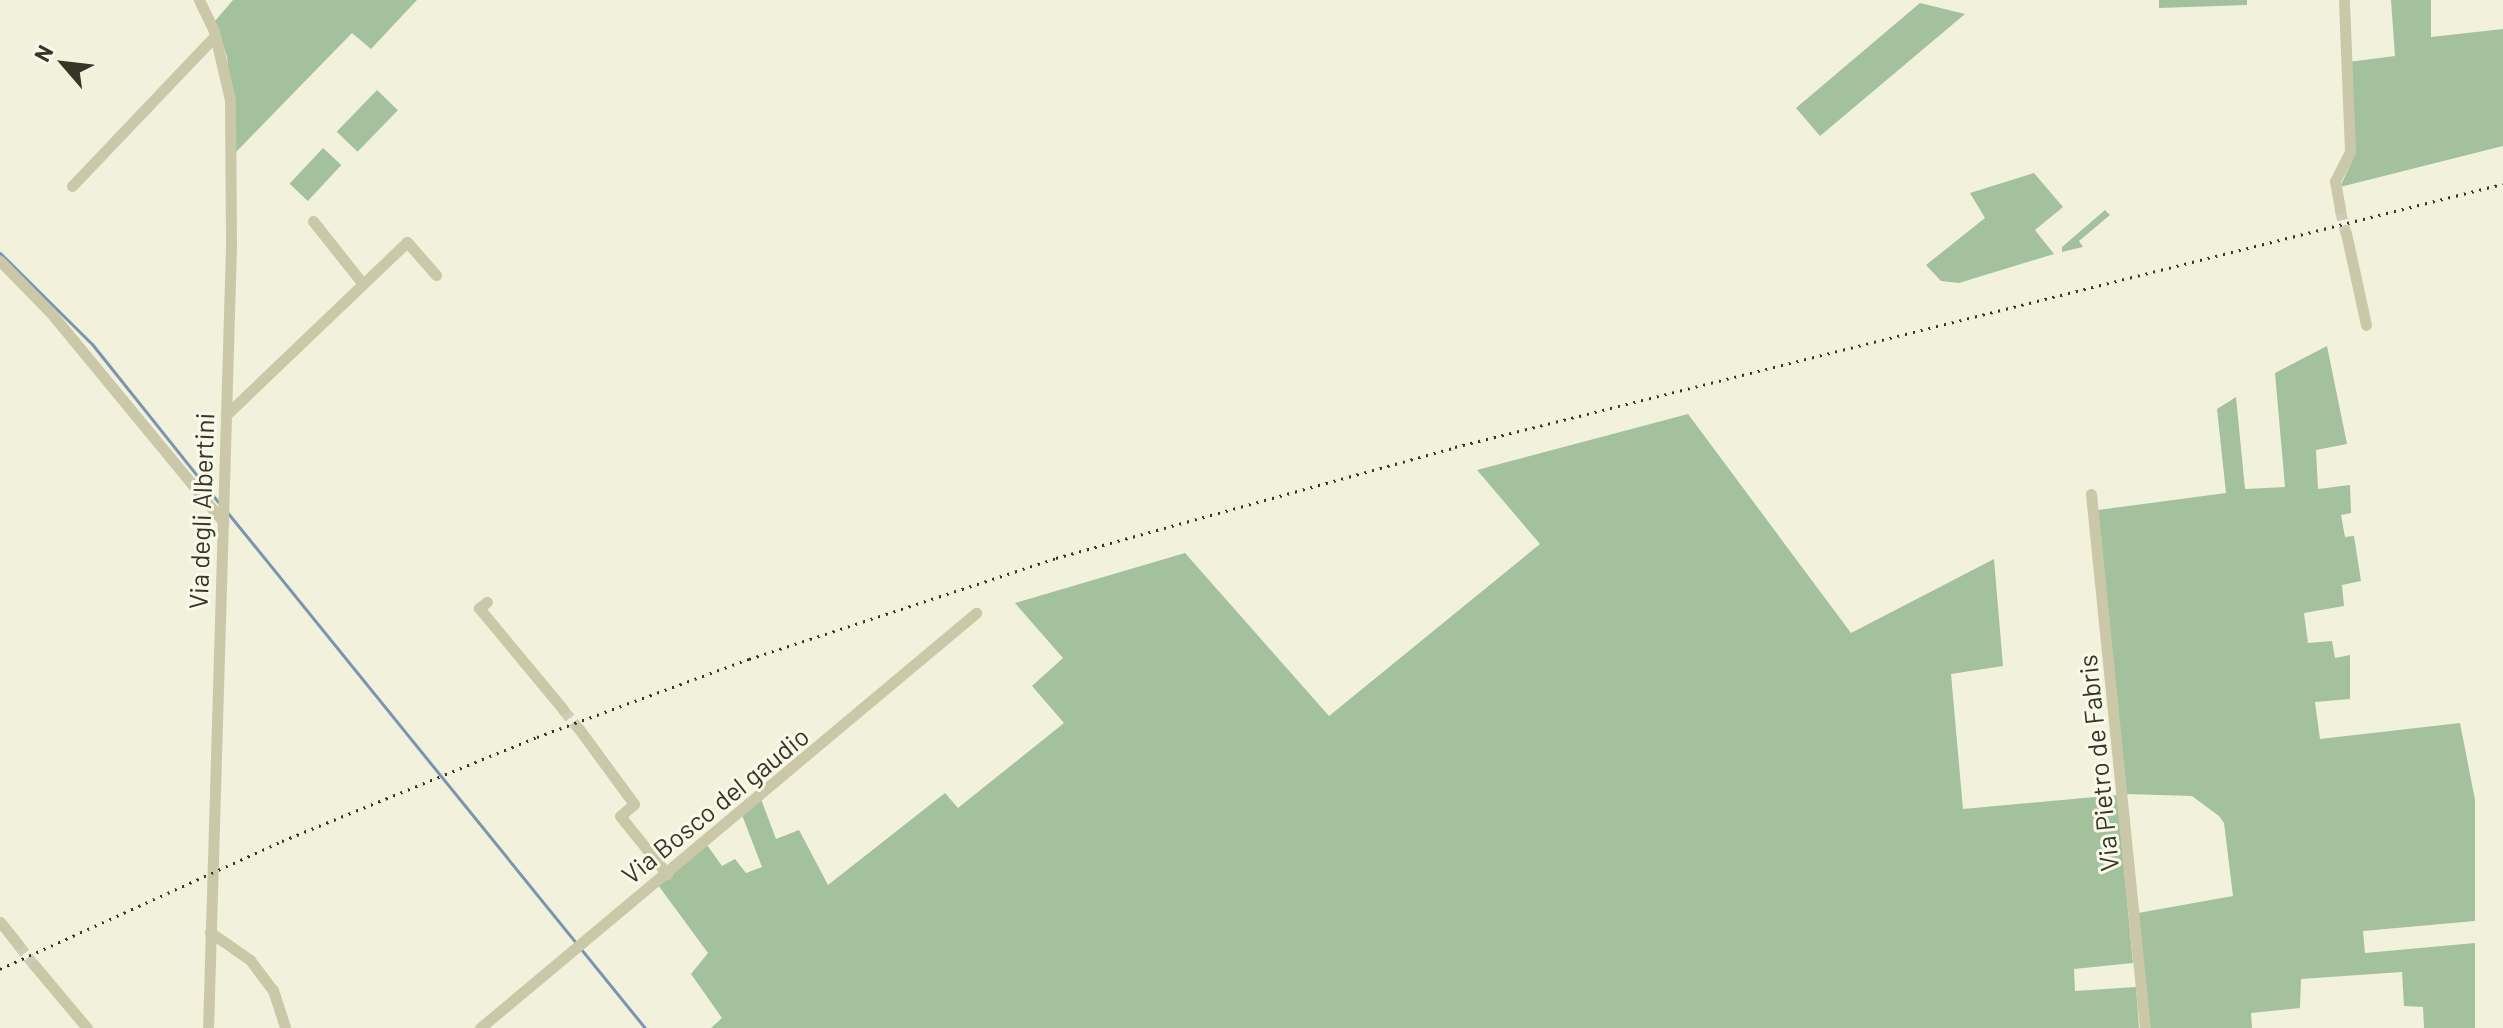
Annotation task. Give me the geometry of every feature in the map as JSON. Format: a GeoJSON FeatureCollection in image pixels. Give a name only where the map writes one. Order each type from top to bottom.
{"type":"FeatureCollection","features":[{"type":"Feature","properties":{"kind":"street","name":"Via degli Albertini"},"geometry":{"type":"LineString","coordinates":[[199,0],[215,36],[230,100],[226,415],[208,1028]]}},
{"type":"Feature","properties":{"kind":"street"},"geometry":{"type":"LineString","coordinates":[[2340,209],[2335,181],[2350,151],[2344,0]]}},
{"type":"Feature","properties":{"kind":"street"},"geometry":{"type":"LineString","coordinates":[[72,186],[215,36]]}},
{"type":"Feature","properties":{"kind":"street"},"geometry":{"type":"LineString","coordinates":[[313,221],[363,284]]}},
{"type":"Feature","properties":{"kind":"street"},"geometry":{"type":"LineString","coordinates":[[2346,233],[2366,325]]}},
{"type":"Feature","properties":{"kind":"street"},"geometry":{"type":"LineString","coordinates":[[226,415],[407,242],[436,275]]}},
{"type":"Feature","properties":{"kind":"street"},"geometry":{"type":"LineString","coordinates":[[0,261],[80,347],[223,513]]}},
{"type":"Feature","properties":{"kind":"street","name":"Via Pietro de Fabris"},"geometry":{"type":"LineString","coordinates":[[2091,494],[2145,1028]]}},
{"type":"Feature","properties":{"kind":"street"},"geometry":{"type":"LineString","coordinates":[[487,602],[479,608],[563,709]]}},
{"type":"Feature","properties":{"kind":"street","name":"Via Bosco del gaudio"},"geometry":{"type":"LineString","coordinates":[[480,1028],[976,613]]}},
{"type":"Feature","properties":{"kind":"street"},"geometry":{"type":"LineString","coordinates":[[579,729],[634,804],[620,816],[667,874]]}},
{"type":"Feature","properties":{"kind":"street"},"geometry":{"type":"LineString","coordinates":[[0,922],[18,944]]}},
{"type":"Feature","properties":{"kind":"street"},"geometry":{"type":"LineString","coordinates":[[210,932],[250,960],[273,990],[285,1028]]}},
{"type":"Feature","properties":{"kind":"street"},"geometry":{"type":"LineString","coordinates":[[35,966],[87,1028]]}},
{"type":"Feature","properties":{"kind":"green space"},"geometry":{"type":"Polygon","coordinates":[[[233,0],[417,0],[371,49],[352,33],[236,152],[227,57],[215,21],[233,0]]]}},
{"type":"Feature","properties":{"kind":"green space"},"geometry":{"type":"Polygon","coordinates":[[[2159,0],[2247,0],[2247,5],[2159,8],[2159,0]]]}},
{"type":"Feature","properties":{"kind":"green space"},"geometry":{"type":"Polygon","coordinates":[[[2391,0],[2431,0],[2431,37],[2503,29],[2503,146],[2340,187],[2353,159],[2348,62],[2395,56],[2391,0]]]}},
{"type":"Feature","properties":{"kind":"green space"},"geometry":{"type":"Polygon","coordinates":[[[1920,3],[1965,14],[1820,136],[1796,108],[1920,3]]]}},
{"type":"Feature","properties":{"kind":"green space"},"geometry":{"type":"Polygon","coordinates":[[[377,90],[398,110],[358,152],[337,132],[377,90]]]}},
{"type":"Feature","properties":{"kind":"green space"},"geometry":{"type":"Polygon","coordinates":[[[323,148],[341,165],[308,201],[290,184],[323,148]]]}},
{"type":"Feature","properties":{"kind":"green space"},"geometry":{"type":"Polygon","coordinates":[[[2034,173],[2063,207],[2035,230],[2054,254],[1959,283],[1941,281],[1926,265],[1985,218],[1970,193],[2034,173]]]}},
{"type":"Feature","properties":{"kind":"green space"},"geometry":{"type":"Polygon","coordinates":[[[2105,210],[2110,215],[2079,241],[2083,247],[2062,252],[2062,247],[2105,210]]]}},
{"type":"Feature","properties":{"kind":"green space"},"geometry":{"type":"Polygon","coordinates":[[[2327,346],[2347,444],[2316,450],[2318,489],[2350,485],[2351,513],[2341,515],[2345,537],[2354,536],[2361,581],[2342,585],[2344,606],[2304,613],[2308,643],[2332,641],[2335,658],[2350,655],[2350,699],[2315,702],[2320,739],[2460,723],[2475,800],[2475,921],[2363,931],[2365,953],[2475,943],[2475,1028],[2424,1028],[2423,1007],[2404,1006],[2402,972],[2301,979],[2300,1008],[2251,1013],[2252,1028],[2149,1028],[2138,913],[2233,896],[2224,823],[2219,816],[2192,796],[2126,794],[2098,510],[2226,493],[2217,409],[2236,397],[2245,489],[2285,487],[2275,373],[2327,346]]]}},
{"type":"Feature","properties":{"kind":"green space"},"geometry":{"type":"Polygon","coordinates":[[[1688,414],[1851,633],[1994,559],[2003,666],[1951,674],[1963,809],[2117,795],[2133,963],[2074,969],[2075,991],[2136,987],[2139,1028],[711,1028],[722,1018],[691,974],[708,953],[658,885],[707,845],[722,866],[735,859],[746,873],[762,867],[742,815],[761,799],[776,839],[799,830],[828,885],[945,793],[958,808],[1064,723],[1032,686],[1063,658],[1015,603],[1185,553],[1329,716],[1540,544],[1477,470],[1688,414]]]}},
{"type":"Feature","properties":{"kind":"waterway"},"geometry":{"type":"LineString","coordinates":[[0,253],[92,344],[219,503]]}},
{"type":"Feature","properties":{"kind":"waterway"},"geometry":{"type":"LineString","coordinates":[[227,512],[645,1028]]}},
{"type":"Feature","properties":{"kind":"tunnel"},"geometry":{"type":"LineString","coordinates":[[2340,209],[2346,233]]}},
{"type":"Feature","properties":{"kind":"tunnel"},"geometry":{"type":"LineString","coordinates":[[563,709],[579,729]]}},
{"type":"Feature","properties":{"kind":"tunnel"},"geometry":{"type":"LineString","coordinates":[[18,944],[35,966]]}},
{"type":"Feature","properties":{"kind":"railway"},"geometry":{"type":"LineString","coordinates":[[0,969],[282,841],[537,737],[749,659],[1056,558],[1455,447],[2503,184]]}}]}
